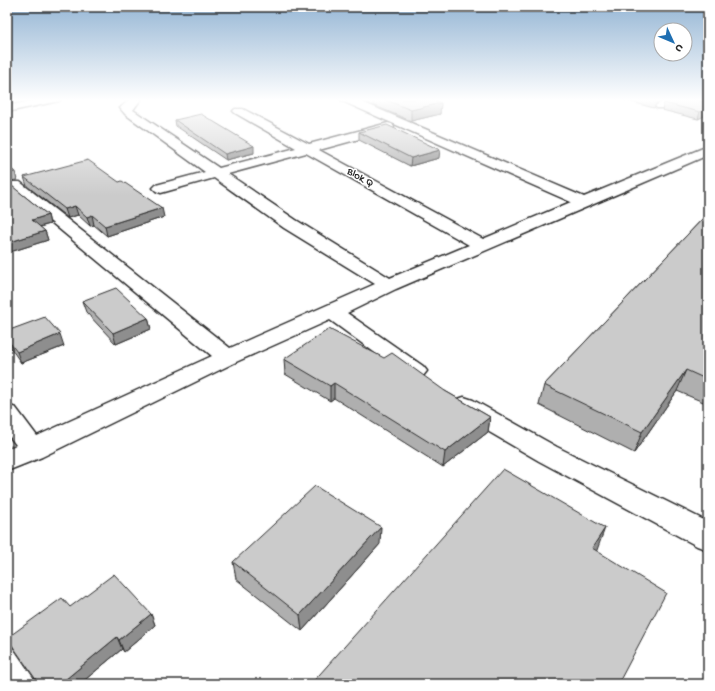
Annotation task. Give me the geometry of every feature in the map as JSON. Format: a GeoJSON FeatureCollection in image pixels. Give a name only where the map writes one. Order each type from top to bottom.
{"type":"FeatureCollection","features":[{"type":"Feature","properties":{"kind":"street"},"geometry":{"type":"LineString","coordinates":[[156,131],[290,224],[389,285]]}},
{"type":"Feature","properties":{"kind":"street","name":"Blok Q"},"geometry":{"type":"LineString","coordinates":[[275,131],[482,245]]}},
{"type":"Feature","properties":{"kind":"street"},"geometry":{"type":"LineString","coordinates":[[161,188],[372,131]]}},
{"type":"Feature","properties":{"kind":"street"},"geometry":{"type":"LineString","coordinates":[[421,131],[583,202]]}},
{"type":"Feature","properties":{"kind":"street"},"geometry":{"type":"LineString","coordinates":[[7,461],[228,357],[332,312],[389,285],[708,150]]}},
{"type":"Feature","properties":{"kind":"street"},"geometry":{"type":"LineString","coordinates":[[15,185],[228,357]]}},
{"type":"Feature","properties":{"kind":"street"},"geometry":{"type":"LineString","coordinates":[[332,312],[440,390],[548,454],[708,537]]}},
{"type":"Feature","properties":{"kind":"street"},"geometry":{"type":"LineString","coordinates":[[7,414],[33,450]]}},
{"type":"Feature","properties":{"kind":"building"},"geometry":{"type":"Polygon","coordinates":[[[192,131],[230,131],[254,146],[225,154],[192,131]]]}},
{"type":"Feature","properties":{"kind":"building"},"geometry":{"type":"Polygon","coordinates":[[[400,131],[440,150],[411,158],[359,132],[400,131]]]}},
{"type":"Feature","properties":{"kind":"building"},"geometry":{"type":"Polygon","coordinates":[[[88,160],[119,182],[122,181],[162,208],[105,226],[92,215],[87,217],[75,206],[65,209],[24,177],[88,160]]]}},
{"type":"Feature","properties":{"kind":"building"},"geometry":{"type":"Polygon","coordinates":[[[7,166],[15,172],[7,173],[7,166]]]}},
{"type":"Feature","properties":{"kind":"building"},"geometry":{"type":"Polygon","coordinates":[[[7,182],[48,215],[32,220],[45,231],[7,243],[7,182]]]}},
{"type":"Feature","properties":{"kind":"building"},"geometry":{"type":"Polygon","coordinates":[[[708,213],[708,380],[686,370],[642,432],[544,385],[708,213]]]}},
{"type":"Feature","properties":{"kind":"building"},"geometry":{"type":"Polygon","coordinates":[[[116,288],[148,318],[113,333],[82,301],[116,288]]]}},
{"type":"Feature","properties":{"kind":"building"},"geometry":{"type":"Polygon","coordinates":[[[45,317],[60,334],[17,352],[7,339],[7,331],[45,317]]]}},
{"type":"Feature","properties":{"kind":"building"},"geometry":{"type":"Polygon","coordinates":[[[329,329],[384,358],[392,353],[445,391],[490,417],[445,452],[334,383],[330,386],[284,359],[329,329]]]}},
{"type":"Feature","properties":{"kind":"building"},"geometry":{"type":"Polygon","coordinates":[[[503,469],[605,528],[592,548],[666,593],[618,684],[311,684],[503,469]]]}},
{"type":"Feature","properties":{"kind":"building"},"geometry":{"type":"Polygon","coordinates":[[[315,486],[381,527],[300,615],[233,562],[315,486]]]}},
{"type":"Feature","properties":{"kind":"building"},"geometry":{"type":"Polygon","coordinates":[[[114,574],[151,614],[119,640],[117,637],[60,684],[39,684],[7,638],[62,598],[70,607],[114,574]]]}}]}
